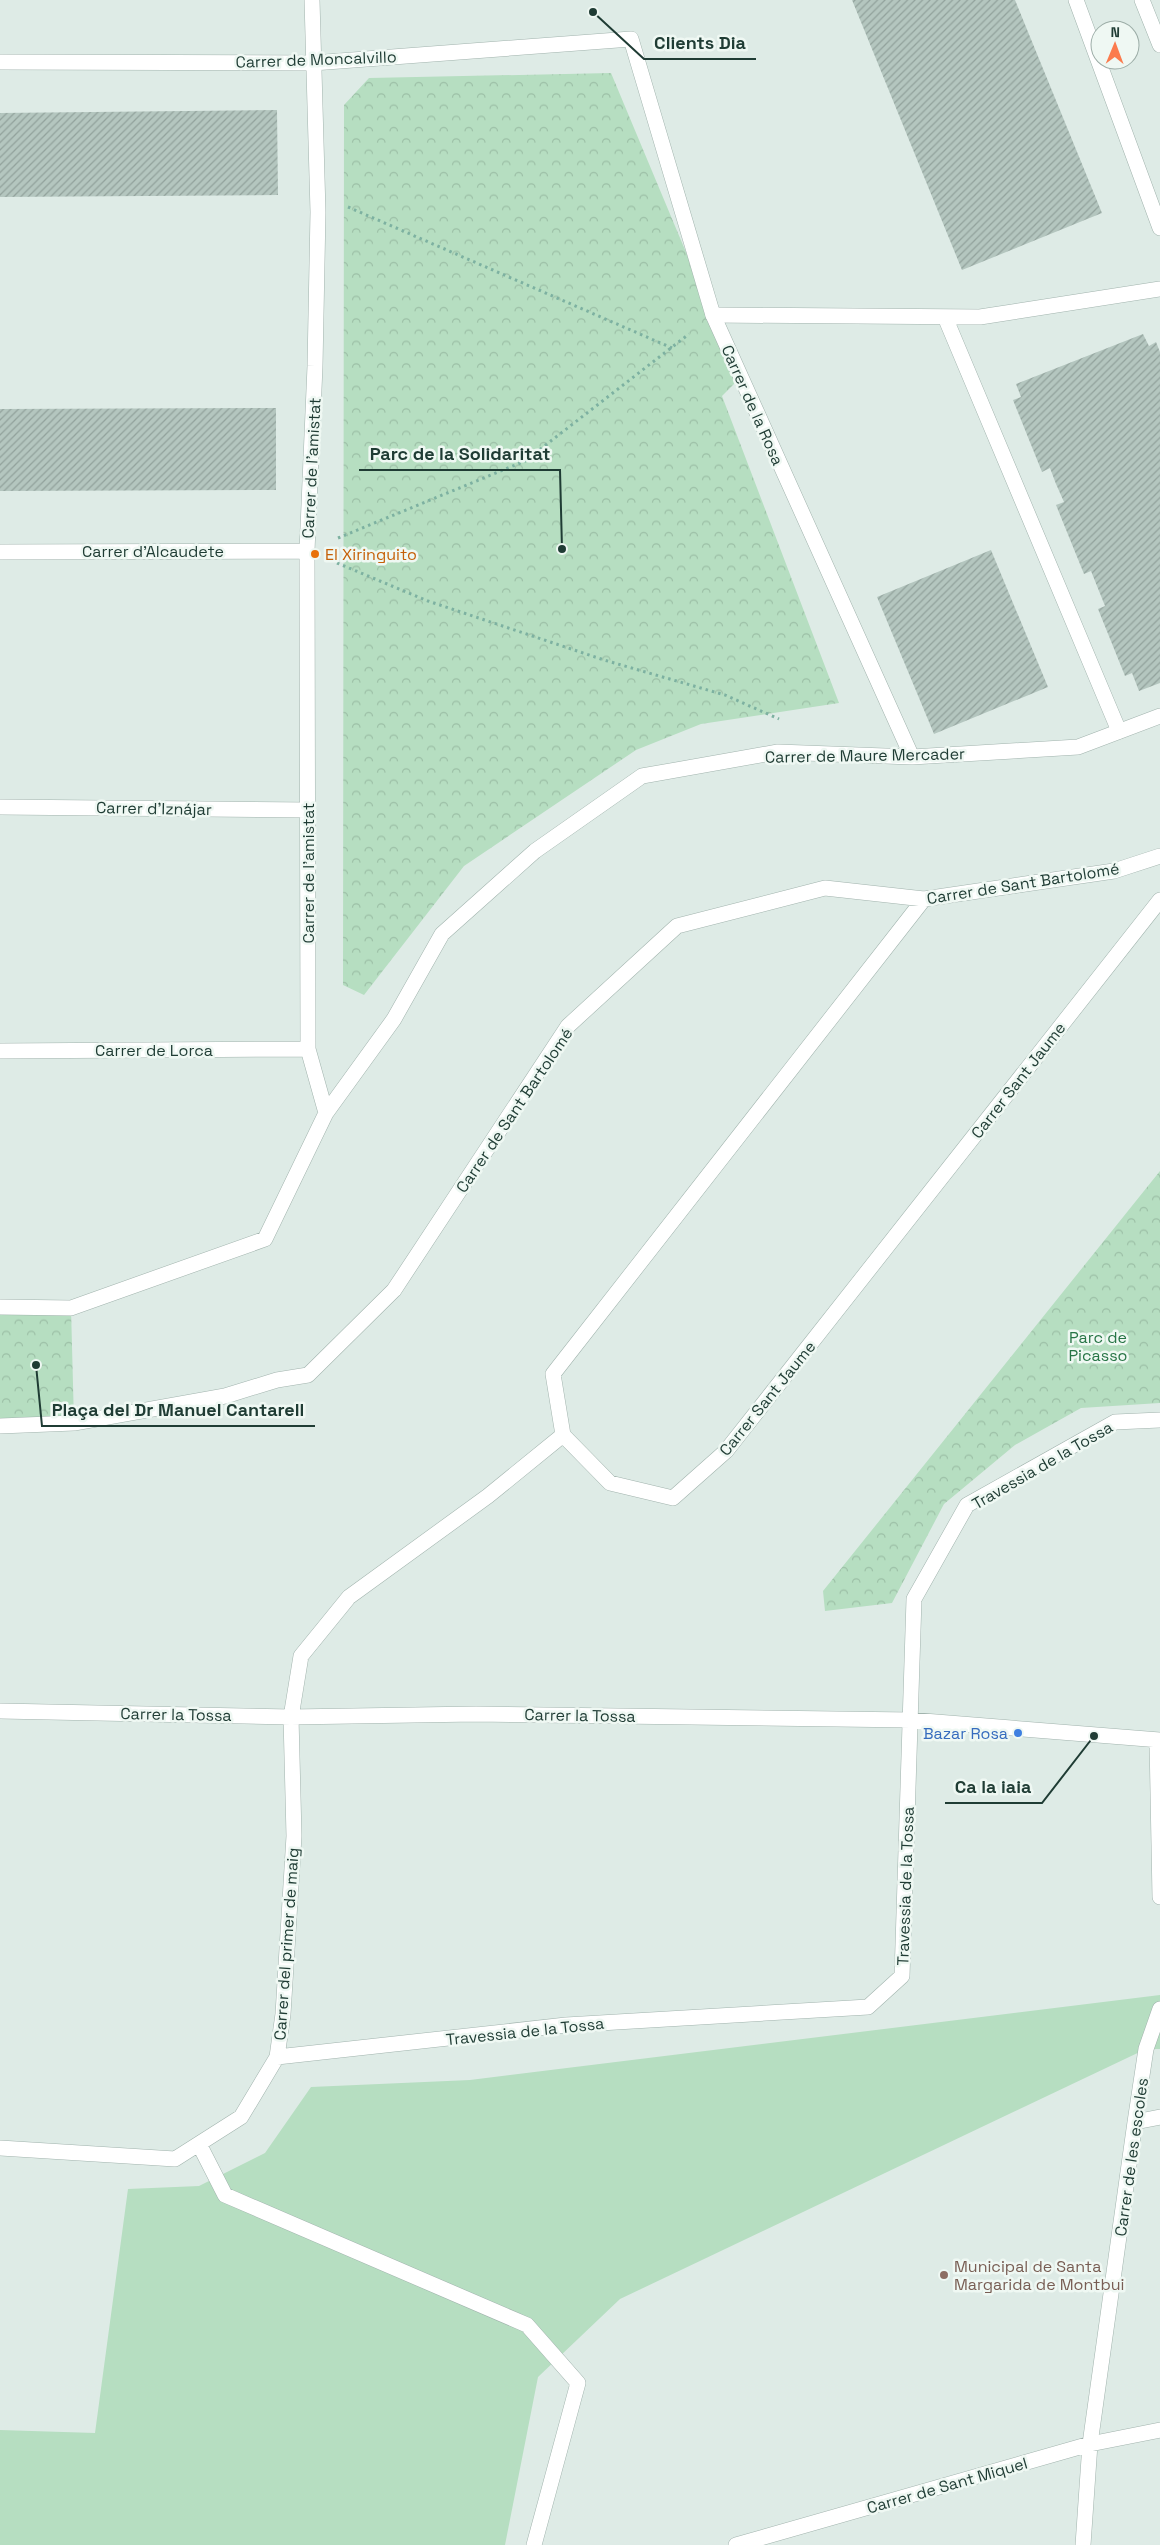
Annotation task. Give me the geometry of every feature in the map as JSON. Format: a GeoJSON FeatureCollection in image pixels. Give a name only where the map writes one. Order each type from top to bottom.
{"type":"FeatureCollection","features":[{"type":"Feature","properties":{"kind":"street","name":"Carrer de l'amistat"},"geometry":{"type":"LineString","coordinates":[[312,0],[317,194],[315,366],[307,551],[308,1049],[326,1114]]}},
{"type":"Feature","properties":{"kind":"street"},"geometry":{"type":"LineString","coordinates":[[1076,0],[1160,228]]}},
{"type":"Feature","properties":{"kind":"street"},"geometry":{"type":"LineString","coordinates":[[1142,0],[1160,45]]}},
{"type":"Feature","properties":{"kind":"street","name":"Carrer de Moncalvillo"},"geometry":{"type":"LineString","coordinates":[[0,62],[313,63],[631,39]]}},
{"type":"Feature","properties":{"kind":"street","name":"Carrer de la Rosa"},"geometry":{"type":"LineString","coordinates":[[631,39],[713,315],[912,757]]}},
{"type":"Feature","properties":{"kind":"street"},"geometry":{"type":"LineString","coordinates":[[713,315],[980,317],[1160,289]]}},
{"type":"Feature","properties":{"kind":"street"},"geometry":{"type":"LineString","coordinates":[[945,317],[1119,731]]}},
{"type":"Feature","properties":{"kind":"street","name":"Carrer d'Alcaudete"},"geometry":{"type":"LineString","coordinates":[[0,552],[307,551]]}},
{"type":"Feature","properties":{"kind":"street","name":"Carrer de Maure Mercader"},"geometry":{"type":"LineString","coordinates":[[0,1307],[71,1308],[265,1239],[326,1114],[394,1019],[442,934],[535,851],[642,776],[778,752],[912,757],[1078,746],[1160,716]]}},
{"type":"Feature","properties":{"kind":"street","name":"Carrer d'Iznájar"},"geometry":{"type":"LineString","coordinates":[[0,807],[308,810]]}},
{"type":"Feature","properties":{"kind":"street","name":"Carrer de Sant Bartolomé"},"geometry":{"type":"LineString","coordinates":[[0,1426],[74,1422],[225,1396],[276,1380],[308,1375],[394,1290],[568,1026],[678,926],[825,888],[924,900],[1114,871],[1160,856]]}},
{"type":"Feature","properties":{"kind":"street"},"geometry":{"type":"LineString","coordinates":[[563,1435],[553,1374],[924,900]]}},
{"type":"Feature","properties":{"kind":"street","name":"Carrer Sant Jaume"},"geometry":{"type":"LineString","coordinates":[[563,1435],[610,1483],[673,1498],[726,1451],[1160,900]]}},
{"type":"Feature","properties":{"kind":"street","name":"Carrer de Lorca"},"geometry":{"type":"LineString","coordinates":[[0,1051],[308,1049]]}},
{"type":"Feature","properties":{"kind":"street","name":"Travessia de la Tossa"},"geometry":{"type":"LineString","coordinates":[[277,2057],[566,2025],[868,2007],[902,1976],[912,1720],[914,1599],[967,1505],[1115,1422],[1160,1420]]}},
{"type":"Feature","properties":{"kind":"street","name":"Carrer del primer de maig"},"geometry":{"type":"LineString","coordinates":[[0,2148],[175,2159],[241,2118],[277,2057],[283,2014],[294,1836],[291,1717],[300,1656],[349,1597],[488,1496],[563,1435]]}},
{"type":"Feature","properties":{"kind":"street","name":"Carrer la Tossa"},"geometry":{"type":"LineString","coordinates":[[0,1711],[291,1717],[476,1714],[912,1720],[1158,1740]]}},
{"type":"Feature","properties":{"kind":"street"},"geometry":{"type":"LineString","coordinates":[[1158,1740],[1160,1897]]}},
{"type":"Feature","properties":{"kind":"street","name":"Carrer de les escoles"},"geometry":{"type":"LineString","coordinates":[[1083,2545],[1090,2444],[1146,2049],[1160,2009]]}},
{"type":"Feature","properties":{"kind":"street"},"geometry":{"type":"LineString","coordinates":[[1136,2122],[1160,2117]]}},
{"type":"Feature","properties":{"kind":"street"},"geometry":{"type":"LineString","coordinates":[[199,2144],[225,2195],[527,2325],[578,2382],[534,2545]]}},
{"type":"Feature","properties":{"kind":"street","name":"Carrer de Sant Miquel"},"geometry":{"type":"LineString","coordinates":[[736,2545],[1090,2444],[1160,2430]]}},
{"type":"Feature","properties":{"kind":"path"},"geometry":{"type":"LineString","coordinates":[[317,194],[672,348]]}},
{"type":"Feature","properties":{"kind":"path"},"geometry":{"type":"LineString","coordinates":[[307,551],[525,461],[713,315]]}},
{"type":"Feature","properties":{"kind":"path"},"geometry":{"type":"LineString","coordinates":[[307,551],[428,600],[604,660],[725,696],[787,723]]}},
{"type":"Feature","properties":{"kind":"green space"},"geometry":{"type":"Polygon","coordinates":[[[611,73],[739,379],[722,396],[839,703],[701,724],[636,750],[464,866],[364,995],[343,985],[344,105],[369,78],[611,73]]]}},
{"type":"Feature","properties":{"kind":"green space","name":"Parc de Picasso"},"geometry":{"type":"Polygon","coordinates":[[[1160,1171],[1160,1403],[1081,1408],[1015,1445],[944,1504],[892,1603],[825,1611],[823,1591],[1160,1171]]]}},
{"type":"Feature","properties":{"kind":"green space"},"geometry":{"type":"Polygon","coordinates":[[[0,1307],[71,1308],[74,1422],[0,1423],[0,1307]]]}},
{"type":"Feature","properties":{"kind":"green space"},"geometry":{"type":"Polygon","coordinates":[[[1160,1995],[1160,2049],[1146,2049],[620,2299],[538,2377],[505,2545],[0,2545],[0,2430],[95,2433],[128,2189],[199,2186],[265,2153],[311,2087],[470,2080],[1160,1995]]]}},
{"type":"Feature","properties":{"kind":"building"},"geometry":{"type":"Polygon","coordinates":[[[852,0],[1015,0],[1102,213],[962,270],[852,0]]]}},
{"type":"Feature","properties":{"kind":"building"},"geometry":{"type":"Polygon","coordinates":[[[277,110],[278,195],[0,197],[0,113],[277,110]]]}},
{"type":"Feature","properties":{"kind":"building"},"geometry":{"type":"Polygon","coordinates":[[[1143,334],[1149,346],[1156,342],[1160,352],[1160,683],[1139,691],[1132,673],[1125,676],[1098,609],[1105,606],[1091,571],[1084,574],[1056,505],[1064,502],[1050,468],[1042,472],[1013,400],[1021,397],[1016,384],[1143,334]]]}},
{"type":"Feature","properties":{"kind":"building"},"geometry":{"type":"Polygon","coordinates":[[[276,408],[276,490],[0,491],[0,409],[276,408]]]}},
{"type":"Feature","properties":{"kind":"building"},"geometry":{"type":"Polygon","coordinates":[[[991,550],[1048,687],[934,734],[877,597],[991,550]]]}},
{"type":"Feature","properties":{"kind":"place","name":"Clients Dia"},"geometry":{"type":"Point","coordinates":[593,12]}},
{"type":"Feature","properties":{"kind":"place","name":"Parc de la Solidaritat"},"geometry":{"type":"Point","coordinates":[562,549]}},
{"type":"Feature","properties":{"kind":"place","name":"El Xiringuito"},"geometry":{"type":"Point","coordinates":[315,554]}},
{"type":"Feature","properties":{"kind":"place","name":"Plaça del Dr Manuel Cantarell"},"geometry":{"type":"Point","coordinates":[36,1365]}},
{"type":"Feature","properties":{"kind":"place","name":"Bazar Rosa"},"geometry":{"type":"Point","coordinates":[1018,1733]}},
{"type":"Feature","properties":{"kind":"place","name":"Ca la iaia"},"geometry":{"type":"Point","coordinates":[1094,1736]}},
{"type":"Feature","properties":{"kind":"place","name":"Municipal de Santa Margarida de Montbui"},"geometry":{"type":"Point","coordinates":[944,2275]}}]}
